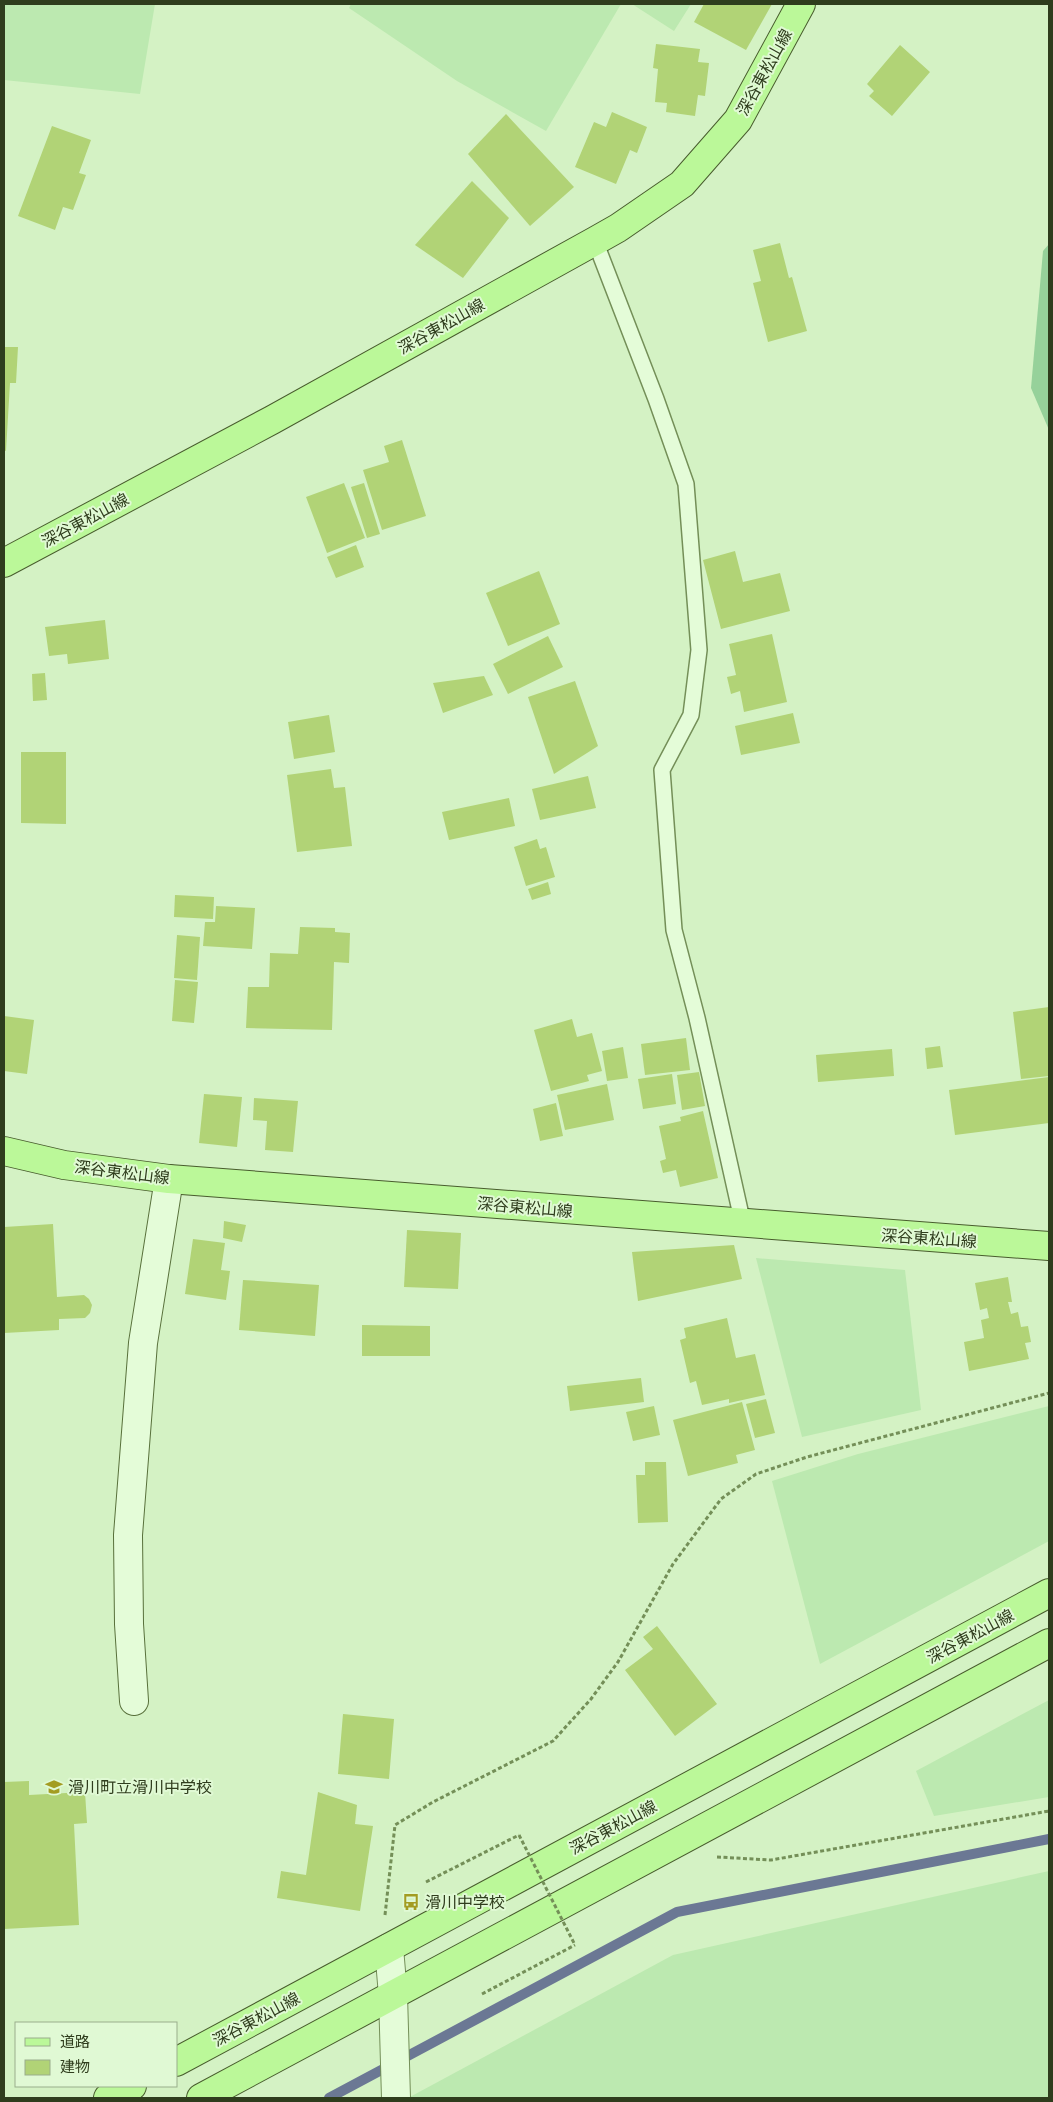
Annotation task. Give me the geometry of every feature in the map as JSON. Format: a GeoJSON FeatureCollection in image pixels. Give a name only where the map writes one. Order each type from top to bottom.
{"type":"FeatureCollection","features":[{"type":"Feature","properties":{"kind":"main road","name":"深谷東松山線"},"geometry":{"type":"LineString","coordinates":[[4,563],[280,415],[618,228],[682,184],[738,120],[801,4]]}},
{"type":"Feature","properties":{"kind":"main road","name":"深谷東松山線"},"geometry":{"type":"LineString","coordinates":[[4,1151],[64,1165],[169,1178],[743,1224],[1049,1246]]}},
{"type":"Feature","properties":{"kind":"main road","name":"深谷東松山線"},"geometry":{"type":"LineString","coordinates":[[178,2061],[1049,1593]]}},
{"type":"Feature","properties":{"kind":"main road"},"geometry":{"type":"LineString","coordinates":[[201,2098],[1049,1643]]}},
{"type":"Feature","properties":{"kind":"main road"},"geometry":{"type":"LineString","coordinates":[[108,2098],[130,2087]]}},
{"type":"Feature","properties":{"kind":"street"},"geometry":{"type":"LineString","coordinates":[[134,1701],[129,1624],[128,1535],[143,1343],[169,1178]]}},
{"type":"Feature","properties":{"kind":"street"},"geometry":{"type":"LineString","coordinates":[[389,1948],[393,1995],[396,2092]]}},
{"type":"Feature","properties":{"kind":"lane"},"geometry":{"type":"LineString","coordinates":[[594,241],[656,399],[686,484],[699,650],[691,715],[662,770],[674,930],[743,1224]]}},
{"type":"Feature","properties":{"kind":"path"},"geometry":{"type":"LineString","coordinates":[[389,1948],[385,1915],[395,1825],[433,1802],[553,1741],[591,1698],[618,1662],[673,1564],[721,1499],[756,1474],[807,1457],[1049,1392]]}},
{"type":"Feature","properties":{"kind":"path"},"geometry":{"type":"LineString","coordinates":[[711,1857],[771,1860],[1049,1811]]}},
{"type":"Feature","properties":{"kind":"path"},"geometry":{"type":"LineString","coordinates":[[426,1882],[518,1835],[575,1945],[482,1994]]}},
{"type":"Feature","properties":{"kind":"green space"},"geometry":{"type":"Polygon","coordinates":[[[4,4],[155,4],[140,94],[4,80],[4,4]]]}},
{"type":"Feature","properties":{"kind":"green space"},"geometry":{"type":"Polygon","coordinates":[[[351,4],[621,4],[546,131],[457,81],[349,8],[351,4]]]}},
{"type":"Feature","properties":{"kind":"green space"},"geometry":{"type":"Polygon","coordinates":[[[632,4],[691,4],[674,31],[632,4]]]}},
{"type":"Feature","properties":{"kind":"green space"},"geometry":{"type":"Polygon","coordinates":[[[1049,244],[1049,430],[1031,388],[1043,251],[1049,244]]]}},
{"type":"Feature","properties":{"kind":"green space"},"geometry":{"type":"Polygon","coordinates":[[[756,1258],[905,1270],[921,1410],[802,1437],[756,1258]]]}},
{"type":"Feature","properties":{"kind":"green space"},"geometry":{"type":"Polygon","coordinates":[[[1049,1406],[1049,1541],[820,1664],[772,1481],[858,1454],[1049,1406]]]}},
{"type":"Feature","properties":{"kind":"green space"},"geometry":{"type":"Polygon","coordinates":[[[1049,1700],[1049,1797],[934,1816],[916,1771],[1049,1700]]]}},
{"type":"Feature","properties":{"kind":"green space"},"geometry":{"type":"Polygon","coordinates":[[[1049,1871],[1049,2098],[408,2098],[673,1955],[1049,1871]]]}},
{"type":"Feature","properties":{"kind":"building"},"geometry":{"type":"Polygon","coordinates":[[[704,4],[772,4],[746,50],[694,22],[704,4]]]}},
{"type":"Feature","properties":{"kind":"building"},"geometry":{"type":"Polygon","coordinates":[[[656,44],[700,49],[698,62],[709,63],[705,96],[698,95],[695,116],[666,112],[667,103],[655,102],[658,69],[653,68],[656,44]]]}},
{"type":"Feature","properties":{"kind":"building"},"geometry":{"type":"Polygon","coordinates":[[[900,45],[930,72],[892,116],[869,96],[874,91],[867,84],[900,45]]]}},
{"type":"Feature","properties":{"kind":"building"},"geometry":{"type":"Polygon","coordinates":[[[612,112],[647,127],[637,153],[630,150],[616,184],[575,167],[594,122],[606,127],[612,112]]]}},
{"type":"Feature","properties":{"kind":"building"},"geometry":{"type":"Polygon","coordinates":[[[506,114],[574,187],[530,226],[468,154],[506,114]]]}},
{"type":"Feature","properties":{"kind":"building"},"geometry":{"type":"Polygon","coordinates":[[[52,126],[91,140],[79,173],[86,175],[73,210],[63,207],[55,230],[18,216],[52,126]]]}},
{"type":"Feature","properties":{"kind":"building"},"geometry":{"type":"Polygon","coordinates":[[[472,181],[509,218],[463,278],[415,245],[472,181]]]}},
{"type":"Feature","properties":{"kind":"building"},"geometry":{"type":"Polygon","coordinates":[[[780,243],[789,278],[792,277],[807,331],[768,342],[753,283],[761,281],[753,250],[780,243]]]}},
{"type":"Feature","properties":{"kind":"building"},"geometry":{"type":"Polygon","coordinates":[[[4,347],[18,347],[16,383],[10,383],[6,451],[4,450],[4,347]]]}},
{"type":"Feature","properties":{"kind":"building"},"geometry":{"type":"Polygon","coordinates":[[[402,440],[426,516],[382,530],[363,470],[389,462],[384,446],[402,440]]]}},
{"type":"Feature","properties":{"kind":"building"},"geometry":{"type":"Polygon","coordinates":[[[344,483],[365,538],[327,553],[306,497],[344,483]]]}},
{"type":"Feature","properties":{"kind":"building"},"geometry":{"type":"Polygon","coordinates":[[[364,483],[380,534],[367,538],[351,487],[364,483]]]}},
{"type":"Feature","properties":{"kind":"building"},"geometry":{"type":"Polygon","coordinates":[[[356,545],[364,567],[336,578],[327,557],[356,545]]]}},
{"type":"Feature","properties":{"kind":"building"},"geometry":{"type":"Polygon","coordinates":[[[735,551],[743,582],[780,573],[790,611],[721,629],[703,560],[735,551]]]}},
{"type":"Feature","properties":{"kind":"building"},"geometry":{"type":"Polygon","coordinates":[[[539,571],[560,624],[508,646],[486,593],[539,571]]]}},
{"type":"Feature","properties":{"kind":"building"},"geometry":{"type":"Polygon","coordinates":[[[105,620],[109,659],[68,664],[67,654],[49,656],[45,627],[105,620]]]}},
{"type":"Feature","properties":{"kind":"building"},"geometry":{"type":"Polygon","coordinates":[[[772,634],[787,702],[744,712],[740,691],[731,694],[727,677],[736,675],[729,644],[772,634]]]}},
{"type":"Feature","properties":{"kind":"building"},"geometry":{"type":"Polygon","coordinates":[[[548,636],[563,667],[508,694],[493,664],[548,636]]]}},
{"type":"Feature","properties":{"kind":"building"},"geometry":{"type":"Polygon","coordinates":[[[45,673],[47,700],[33,701],[32,674],[45,673]]]}},
{"type":"Feature","properties":{"kind":"building"},"geometry":{"type":"Polygon","coordinates":[[[484,676],[493,695],[443,713],[433,683],[484,676]]]}},
{"type":"Feature","properties":{"kind":"building"},"geometry":{"type":"Polygon","coordinates":[[[575,681],[598,746],[554,774],[528,697],[575,681]]]}},
{"type":"Feature","properties":{"kind":"building"},"geometry":{"type":"Polygon","coordinates":[[[793,713],[800,743],[741,755],[735,726],[793,713]]]}},
{"type":"Feature","properties":{"kind":"building"},"geometry":{"type":"Polygon","coordinates":[[[329,715],[335,752],[294,759],[288,722],[329,715]]]}},
{"type":"Feature","properties":{"kind":"building"},"geometry":{"type":"Polygon","coordinates":[[[21,752],[66,752],[66,824],[21,823],[21,752]]]}},
{"type":"Feature","properties":{"kind":"building"},"geometry":{"type":"Polygon","coordinates":[[[331,769],[334,788],[345,787],[352,846],[297,852],[287,775],[331,769]]]}},
{"type":"Feature","properties":{"kind":"building"},"geometry":{"type":"Polygon","coordinates":[[[588,776],[596,808],[540,820],[532,789],[588,776]]]}},
{"type":"Feature","properties":{"kind":"building"},"geometry":{"type":"Polygon","coordinates":[[[509,798],[515,826],[449,840],[442,812],[509,798]]]}},
{"type":"Feature","properties":{"kind":"building"},"geometry":{"type":"Polygon","coordinates":[[[537,839],[540,849],[546,847],[555,877],[526,886],[514,847],[537,839]]]}},
{"type":"Feature","properties":{"kind":"building"},"geometry":{"type":"Polygon","coordinates":[[[548,882],[551,894],[532,900],[528,889],[548,882]]]}},
{"type":"Feature","properties":{"kind":"building"},"geometry":{"type":"Polygon","coordinates":[[[175,895],[214,897],[213,919],[174,917],[175,895]]]}},
{"type":"Feature","properties":{"kind":"building"},"geometry":{"type":"Polygon","coordinates":[[[216,906],[255,908],[252,949],[203,946],[205,922],[215,922],[216,906]]]}},
{"type":"Feature","properties":{"kind":"building"},"geometry":{"type":"Polygon","coordinates":[[[300,927],[335,928],[335,932],[350,933],[349,963],[334,962],[332,1030],[246,1028],[248,987],[269,987],[270,953],[298,954],[300,927]]]}},
{"type":"Feature","properties":{"kind":"building"},"geometry":{"type":"Polygon","coordinates":[[[177,935],[200,937],[197,980],[174,978],[177,935]]]}},
{"type":"Feature","properties":{"kind":"building"},"geometry":{"type":"Polygon","coordinates":[[[175,980],[198,982],[194,1023],[172,1021],[175,980]]]}},
{"type":"Feature","properties":{"kind":"building"},"geometry":{"type":"Polygon","coordinates":[[[1049,1007],[1049,1076],[1021,1079],[1013,1012],[1049,1007]]]}},
{"type":"Feature","properties":{"kind":"building"},"geometry":{"type":"Polygon","coordinates":[[[4,1016],[34,1020],[27,1074],[4,1071],[4,1016]]]}},
{"type":"Feature","properties":{"kind":"building"},"geometry":{"type":"Polygon","coordinates":[[[572,1019],[577,1037],[592,1033],[602,1071],[587,1075],[589,1081],[551,1091],[534,1030],[572,1019]]]}},
{"type":"Feature","properties":{"kind":"building"},"geometry":{"type":"Polygon","coordinates":[[[686,1038],[690,1070],[645,1075],[641,1044],[686,1038]]]}},
{"type":"Feature","properties":{"kind":"building"},"geometry":{"type":"Polygon","coordinates":[[[940,1046],[943,1067],[927,1069],[925,1048],[940,1046]]]}},
{"type":"Feature","properties":{"kind":"building"},"geometry":{"type":"Polygon","coordinates":[[[623,1047],[628,1078],[607,1081],[602,1051],[623,1047]]]}},
{"type":"Feature","properties":{"kind":"building"},"geometry":{"type":"Polygon","coordinates":[[[892,1049],[894,1076],[818,1082],[816,1055],[892,1049]]]}},
{"type":"Feature","properties":{"kind":"building"},"geometry":{"type":"Polygon","coordinates":[[[699,1072],[705,1106],[682,1110],[677,1075],[699,1072]]]}},
{"type":"Feature","properties":{"kind":"building"},"geometry":{"type":"Polygon","coordinates":[[[672,1074],[676,1104],[643,1109],[638,1079],[672,1074]]]}},
{"type":"Feature","properties":{"kind":"building"},"geometry":{"type":"Polygon","coordinates":[[[1049,1077],[1049,1123],[955,1135],[949,1090],[1049,1077]]]}},
{"type":"Feature","properties":{"kind":"building"},"geometry":{"type":"Polygon","coordinates":[[[607,1084],[614,1120],[565,1130],[557,1095],[607,1084]]]}},
{"type":"Feature","properties":{"kind":"building"},"geometry":{"type":"Polygon","coordinates":[[[204,1094],[242,1097],[237,1147],[199,1143],[204,1094]]]}},
{"type":"Feature","properties":{"kind":"building"},"geometry":{"type":"Polygon","coordinates":[[[254,1098],[298,1101],[293,1152],[265,1150],[267,1121],[253,1120],[254,1098]]]}},
{"type":"Feature","properties":{"kind":"building"},"geometry":{"type":"Polygon","coordinates":[[[556,1103],[563,1136],[540,1141],[533,1109],[556,1103]]]}},
{"type":"Feature","properties":{"kind":"building"},"geometry":{"type":"Polygon","coordinates":[[[703,1111],[718,1178],[680,1187],[676,1170],[663,1173],[660,1161],[666,1159],[659,1126],[681,1121],[680,1117],[703,1111]]]}},
{"type":"Feature","properties":{"kind":"building"},"geometry":{"type":"Polygon","coordinates":[[[224,1221],[246,1225],[242,1242],[223,1238],[224,1221]]]}},
{"type":"Feature","properties":{"kind":"building"},"geometry":{"type":"Polygon","coordinates":[[[53,1224],[57,1297],[84,1295],[92,1305],[90,1313],[85,1318],[59,1319],[59,1330],[4,1333],[4,1227],[53,1224]]]}},
{"type":"Feature","properties":{"kind":"building"},"geometry":{"type":"Polygon","coordinates":[[[407,1230],[461,1233],[458,1289],[404,1287],[407,1230]]]}},
{"type":"Feature","properties":{"kind":"building"},"geometry":{"type":"Polygon","coordinates":[[[193,1239],[225,1243],[221,1270],[230,1271],[226,1300],[185,1294],[193,1239]]]}},
{"type":"Feature","properties":{"kind":"building"},"geometry":{"type":"Polygon","coordinates":[[[734,1245],[742,1279],[638,1301],[632,1252],[734,1245]]]}},
{"type":"Feature","properties":{"kind":"building"},"geometry":{"type":"Polygon","coordinates":[[[1008,1277],[1012,1302],[1008,1302],[1011,1314],[1018,1312],[1021,1327],[1028,1326],[1031,1342],[1025,1343],[1029,1359],[969,1371],[964,1342],[984,1338],[981,1320],[989,1318],[987,1308],[980,1310],[975,1283],[1008,1277]]]}},
{"type":"Feature","properties":{"kind":"building"},"geometry":{"type":"Polygon","coordinates":[[[243,1280],[319,1285],[315,1336],[239,1330],[243,1280]]]}},
{"type":"Feature","properties":{"kind":"building"},"geometry":{"type":"Polygon","coordinates":[[[727,1318],[736,1358],[755,1354],[765,1395],[729,1403],[729,1399],[702,1405],[696,1381],[690,1383],[680,1340],[686,1338],[684,1328],[727,1318]]]}},
{"type":"Feature","properties":{"kind":"building"},"geometry":{"type":"Polygon","coordinates":[[[362,1325],[430,1326],[430,1356],[362,1356],[362,1325]]]}},
{"type":"Feature","properties":{"kind":"building"},"geometry":{"type":"Polygon","coordinates":[[[641,1378],[644,1402],[570,1411],[567,1386],[641,1378]]]}},
{"type":"Feature","properties":{"kind":"building"},"geometry":{"type":"Polygon","coordinates":[[[766,1399],[775,1433],[755,1438],[746,1404],[766,1399]]]}},
{"type":"Feature","properties":{"kind":"building"},"geometry":{"type":"Polygon","coordinates":[[[742,1402],[755,1450],[736,1455],[738,1463],[688,1476],[673,1420],[742,1402]]]}},
{"type":"Feature","properties":{"kind":"building"},"geometry":{"type":"Polygon","coordinates":[[[654,1406],[660,1435],[633,1441],[626,1412],[654,1406]]]}},
{"type":"Feature","properties":{"kind":"building"},"geometry":{"type":"Polygon","coordinates":[[[645,1462],[666,1462],[668,1522],[638,1523],[636,1475],[645,1475],[645,1462]]]}},
{"type":"Feature","properties":{"kind":"building"},"geometry":{"type":"Polygon","coordinates":[[[657,1626],[717,1704],[675,1736],[625,1670],[653,1649],[643,1637],[657,1626]]]}},
{"type":"Feature","properties":{"kind":"building"},"geometry":{"type":"Polygon","coordinates":[[[343,1714],[394,1719],[389,1779],[338,1774],[343,1714]]]}},
{"type":"Feature","properties":{"kind":"building"},"geometry":{"type":"Polygon","coordinates":[[[29,1781],[29,1795],[85,1792],[87,1823],[74,1824],[79,1925],[4,1929],[4,1782],[29,1781]]]}},
{"type":"Feature","properties":{"kind":"building"},"geometry":{"type":"Polygon","coordinates":[[[318,1792],[357,1805],[355,1824],[373,1826],[360,1911],[277,1898],[281,1871],[306,1875],[318,1792]]]}},
{"type":"Feature","properties":{"kind":"waterway"},"geometry":{"type":"LineString","coordinates":[[329,2098],[677,1912],[1049,1839]]}},
{"type":"Feature","properties":{"kind":"place","name":"滑川町立滑川中学校"},"geometry":{"type":"Point","coordinates":[54,1787]}},
{"type":"Feature","properties":{"kind":"place","name":"滑川中学校"},"geometry":{"type":"Point","coordinates":[411,1902]}}]}
